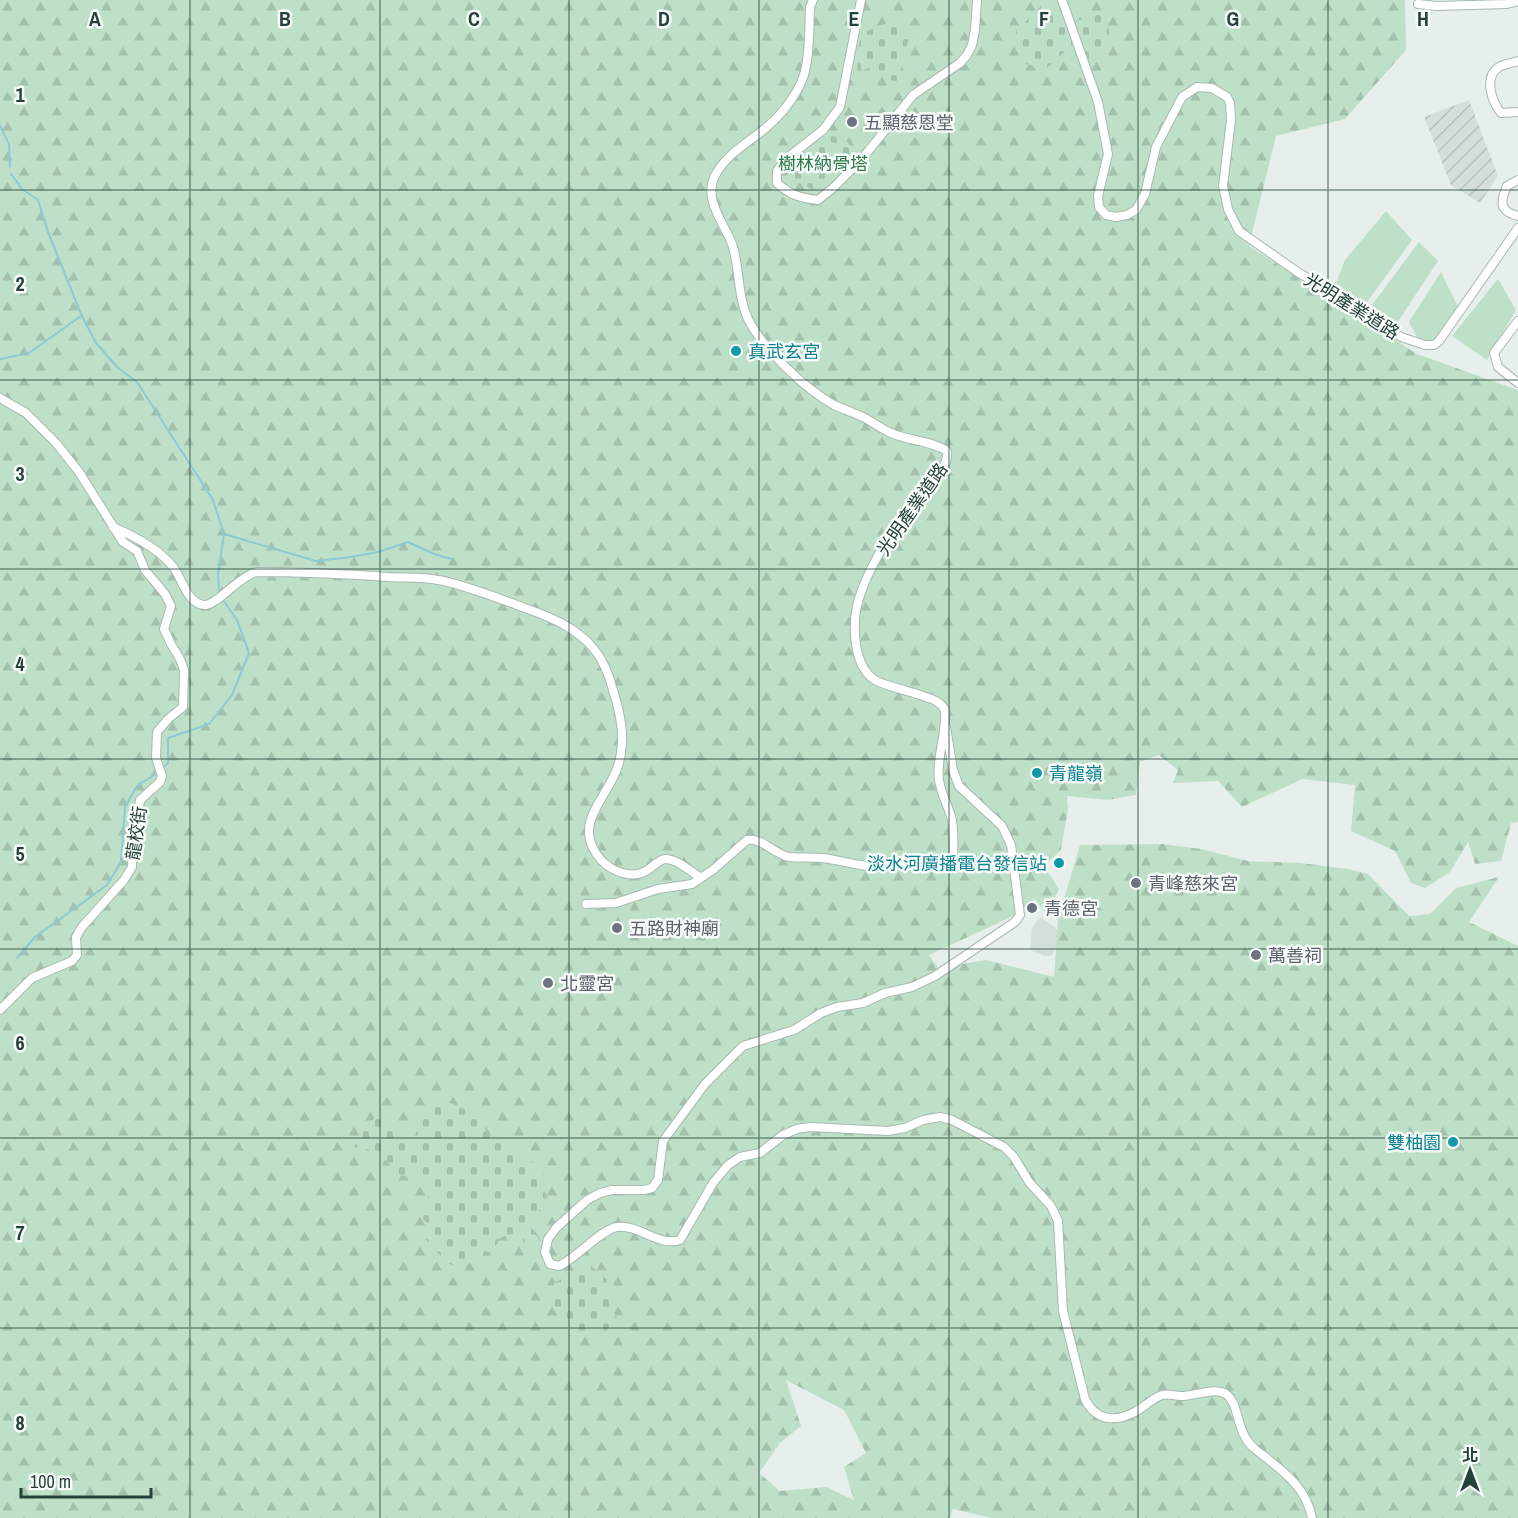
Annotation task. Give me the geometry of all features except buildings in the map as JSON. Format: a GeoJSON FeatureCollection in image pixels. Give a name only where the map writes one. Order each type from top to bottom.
{"type":"FeatureCollection","features":[{"type":"Feature","properties":{"kind":"street","name":"光明產業道路"},"geometry":{"type":"LineString","coordinates":[[813,0],[810,7],[806,68],[800,84],[789,102],[769,126],[742,146],[716,173],[712,187],[712,201],[732,244],[747,316],[768,347],[805,386],[834,404],[891,433],[937,444],[947,451],[946,463],[891,532],[868,574],[855,612],[855,640],[865,669],[875,681],[942,704],[945,710],[946,727]]}},
{"type":"Feature","properties":{"kind":"street"},"geometry":{"type":"LineString","coordinates":[[861,0],[840,107],[826,128],[788,158],[777,171],[777,183],[787,193],[799,198],[818,200],[833,188],[862,159],[913,95],[960,63],[972,45],[977,0]]}},
{"type":"Feature","properties":{"kind":"street","name":"光明產業道路"},"geometry":{"type":"LineString","coordinates":[[1062,0],[1098,102],[1108,154],[1098,196],[1099,207],[1106,215],[1116,217],[1136,210],[1145,194],[1156,147],[1182,97],[1197,87],[1204,87],[1212,88],[1227,97],[1230,103],[1231,120],[1223,186],[1228,209],[1239,231],[1299,273],[1341,297],[1401,337],[1425,345],[1434,345],[1440,341],[1518,228]]}},
{"type":"Feature","properties":{"kind":"street"},"geometry":{"type":"LineString","coordinates":[[1418,4],[1437,6],[1518,1]]}},
{"type":"Feature","properties":{"kind":"street"},"geometry":{"type":"LineString","coordinates":[[1518,61],[1493,72],[1490,85],[1501,113],[1518,112]]}},
{"type":"Feature","properties":{"kind":"street"},"geometry":{"type":"LineString","coordinates":[[1518,180],[1507,186],[1502,201],[1508,214],[1518,216]]}},
{"type":"Feature","properties":{"kind":"street"},"geometry":{"type":"LineString","coordinates":[[1518,321],[1494,353],[1498,367],[1518,383]]}},
{"type":"Feature","properties":{"kind":"street","name":"龍校街"},"geometry":{"type":"LineString","coordinates":[[0,398],[26,413],[56,443],[79,472],[123,542],[136,551],[145,570],[165,594],[171,606],[164,629],[184,670],[183,707],[157,732],[156,758],[162,776],[160,782],[140,800],[133,834],[132,867],[124,880],[82,927],[76,937],[77,955],[72,961],[32,978],[0,1010]]}},
{"type":"Feature","properties":{"kind":"street"},"geometry":{"type":"LineString","coordinates":[[113,527],[139,538],[173,567],[196,603],[206,605],[217,600],[241,579],[256,572],[310,572],[439,580],[554,619],[580,634],[606,666],[621,712],[622,744],[619,763],[606,791],[590,816],[588,830],[592,844],[601,860],[625,875],[645,872],[661,860],[667,859],[675,861],[701,878]]}},
{"type":"Feature","properties":{"kind":"street"},"geometry":{"type":"LineString","coordinates":[[586,904],[616,903],[658,889],[692,884],[747,840],[753,839],[762,842],[775,852],[789,856],[822,858],[876,867],[919,862],[942,868],[949,867],[953,863],[952,817],[943,797],[939,780],[939,763],[946,727]]}},
{"type":"Feature","properties":{"kind":"street"},"geometry":{"type":"LineString","coordinates":[[946,727],[953,770],[959,786],[1002,826],[1011,845],[1020,915],[1015,922],[935,976],[912,987],[885,993],[863,1003],[837,1007],[821,1013],[794,1030],[743,1046],[705,1084],[663,1141],[658,1180],[652,1188],[612,1190],[587,1200],[556,1228],[548,1239],[545,1246],[546,1258],[550,1264],[559,1266],[581,1253],[608,1230],[616,1227],[629,1227],[673,1242],[680,1240],[713,1183],[728,1165],[740,1157],[760,1153],[783,1135],[796,1129],[810,1127],[888,1131],[905,1128],[922,1120],[940,1117],[952,1120],[1004,1147],[1014,1157],[1029,1182],[1051,1206],[1058,1221],[1063,1311],[1085,1398],[1090,1409],[1098,1415],[1122,1417],[1134,1413],[1161,1395],[1179,1396],[1212,1391],[1225,1393],[1233,1401],[1241,1431],[1247,1442],[1295,1483],[1309,1502],[1312,1518]]}},
{"type":"Feature","properties":{"kind":"shaded area"},"geometry":{"type":"Polygon","coordinates":[[[1469,100],[1498,176],[1480,203],[1451,185],[1424,117],[1469,100]]]}},
{"type":"Feature","properties":{"kind":"shaded area"},"geometry":{"type":"Polygon","coordinates":[[[1040,917],[1055,927],[1062,938],[1051,956],[1044,956],[1030,950],[1032,928],[1040,917]]]}},
{"type":"Feature","properties":{"kind":"green space"},"geometry":{"type":"Polygon","coordinates":[[[0,0],[1405,0],[1406,50],[1345,119],[1276,136],[1249,246],[1417,354],[1518,390],[1518,822],[1511,823],[1501,861],[1475,864],[1468,842],[1450,872],[1425,888],[1411,883],[1395,851],[1351,831],[1355,785],[1302,779],[1242,807],[1218,781],[1173,783],[1178,770],[1159,755],[1140,762],[1136,795],[1108,800],[1067,796],[1068,808],[1061,850],[1044,866],[1059,889],[1047,915],[1035,899],[1011,917],[929,955],[938,968],[986,960],[1054,977],[1058,919],[1080,845],[1162,844],[1201,849],[1248,861],[1300,863],[1348,869],[1368,874],[1409,916],[1430,914],[1456,888],[1499,877],[1469,922],[1518,946],[1518,1518],[992,1518],[953,1509],[950,1518],[0,1518],[0,0]],[[786,1380],[801,1426],[780,1443],[759,1473],[780,1491],[826,1487],[854,1500],[844,1467],[866,1453],[844,1410],[786,1380]]]}},
{"type":"Feature","properties":{"kind":"green space"},"geometry":{"type":"Polygon","coordinates":[[[1047,0],[1057,0],[1073,44],[1046,69],[1026,64],[1017,50],[1016,31],[1047,0]]]}},
{"type":"Feature","properties":{"kind":"green space"},"geometry":{"type":"Polygon","coordinates":[[[1100,12],[1108,28],[1108,39],[1102,50],[1089,62],[1075,22],[1100,12]]]}},
{"type":"Feature","properties":{"kind":"green space"},"geometry":{"type":"Polygon","coordinates":[[[890,22],[910,33],[898,81],[887,80],[873,67],[857,72],[860,34],[890,22]]]}},
{"type":"Feature","properties":{"kind":"green space","name":"樹林納骨塔"},"geometry":{"type":"Polygon","coordinates":[[[825,134],[846,140],[857,155],[830,184],[812,189],[795,181],[788,168],[825,134]]]}},
{"type":"Feature","properties":{"kind":"green space"},"geometry":{"type":"Polygon","coordinates":[[[1386,211],[1412,240],[1365,305],[1336,283],[1345,260],[1386,211]]]}},
{"type":"Feature","properties":{"kind":"green space"},"geometry":{"type":"Polygon","coordinates":[[[1419,242],[1438,261],[1395,326],[1372,305],[1419,242]]]}},
{"type":"Feature","properties":{"kind":"green space"},"geometry":{"type":"Polygon","coordinates":[[[1441,272],[1458,307],[1442,336],[1433,343],[1417,337],[1409,322],[1441,272]]]}},
{"type":"Feature","properties":{"kind":"green space"},"geometry":{"type":"Polygon","coordinates":[[[1498,279],[1516,310],[1487,360],[1452,336],[1498,279]]]}},
{"type":"Feature","properties":{"kind":"green space"},"geometry":{"type":"Polygon","coordinates":[[[448,1102],[469,1112],[479,1120],[491,1139],[502,1139],[514,1154],[526,1155],[544,1174],[542,1186],[551,1204],[525,1216],[539,1240],[526,1245],[517,1232],[500,1238],[487,1254],[473,1262],[458,1266],[452,1265],[424,1238],[428,1226],[421,1215],[430,1193],[429,1182],[397,1174],[379,1155],[354,1147],[365,1126],[378,1116],[397,1137],[419,1143],[416,1115],[448,1102]]]}},
{"type":"Feature","properties":{"kind":"green space"},"geometry":{"type":"Polygon","coordinates":[[[586,1261],[607,1280],[609,1303],[617,1318],[607,1330],[564,1336],[552,1304],[554,1283],[586,1261]]]}},
{"type":"Feature","properties":{"kind":"waterway"},"geometry":{"type":"LineString","coordinates":[[0,126],[9,144],[10,167]]}},
{"type":"Feature","properties":{"kind":"waterway"},"geometry":{"type":"LineString","coordinates":[[11,174],[22,189],[38,200],[48,232],[82,316],[96,343],[118,368],[137,382],[213,500],[224,534],[218,574],[219,592]]}},
{"type":"Feature","properties":{"kind":"waterway"},"geometry":{"type":"LineString","coordinates":[[0,359],[29,353],[81,316]]}},
{"type":"Feature","properties":{"kind":"waterway"},"geometry":{"type":"LineString","coordinates":[[224,534],[316,561],[378,552],[408,542],[451,559]]}},
{"type":"Feature","properties":{"kind":"waterway"},"geometry":{"type":"LineString","coordinates":[[164,767],[168,763],[168,738],[209,724],[232,695],[249,653],[237,620],[223,600]]}},
{"type":"Feature","properties":{"kind":"waterway"},"geometry":{"type":"LineString","coordinates":[[17,958],[35,937],[107,885],[121,862],[125,807],[137,786],[156,774]]}},
{"type":"Feature","properties":{"kind":"place","name":"五顯慈恩堂"},"geometry":{"type":"Point","coordinates":[852,122]}},
{"type":"Feature","properties":{"kind":"place","name":"真武玄宮"},"geometry":{"type":"Point","coordinates":[736,351]}},
{"type":"Feature","properties":{"kind":"place","name":"青龍嶺"},"geometry":{"type":"Point","coordinates":[1037,773]}},
{"type":"Feature","properties":{"kind":"place","name":"淡水河廣播電台發信站"},"geometry":{"type":"Point","coordinates":[1059,863]}},
{"type":"Feature","properties":{"kind":"place","name":"青峰慈來宮"},"geometry":{"type":"Point","coordinates":[1136,883]}},
{"type":"Feature","properties":{"kind":"place","name":"青德宮"},"geometry":{"type":"Point","coordinates":[1032,908]}},
{"type":"Feature","properties":{"kind":"place","name":"五路財神廟"},"geometry":{"type":"Point","coordinates":[617,928]}},
{"type":"Feature","properties":{"kind":"place","name":"萬善祠"},"geometry":{"type":"Point","coordinates":[1256,955]}},
{"type":"Feature","properties":{"kind":"place","name":"北靈宮"},"geometry":{"type":"Point","coordinates":[548,983]}},
{"type":"Feature","properties":{"kind":"place","name":"雙柚園"},"geometry":{"type":"Point","coordinates":[1453,1142]}}]}
